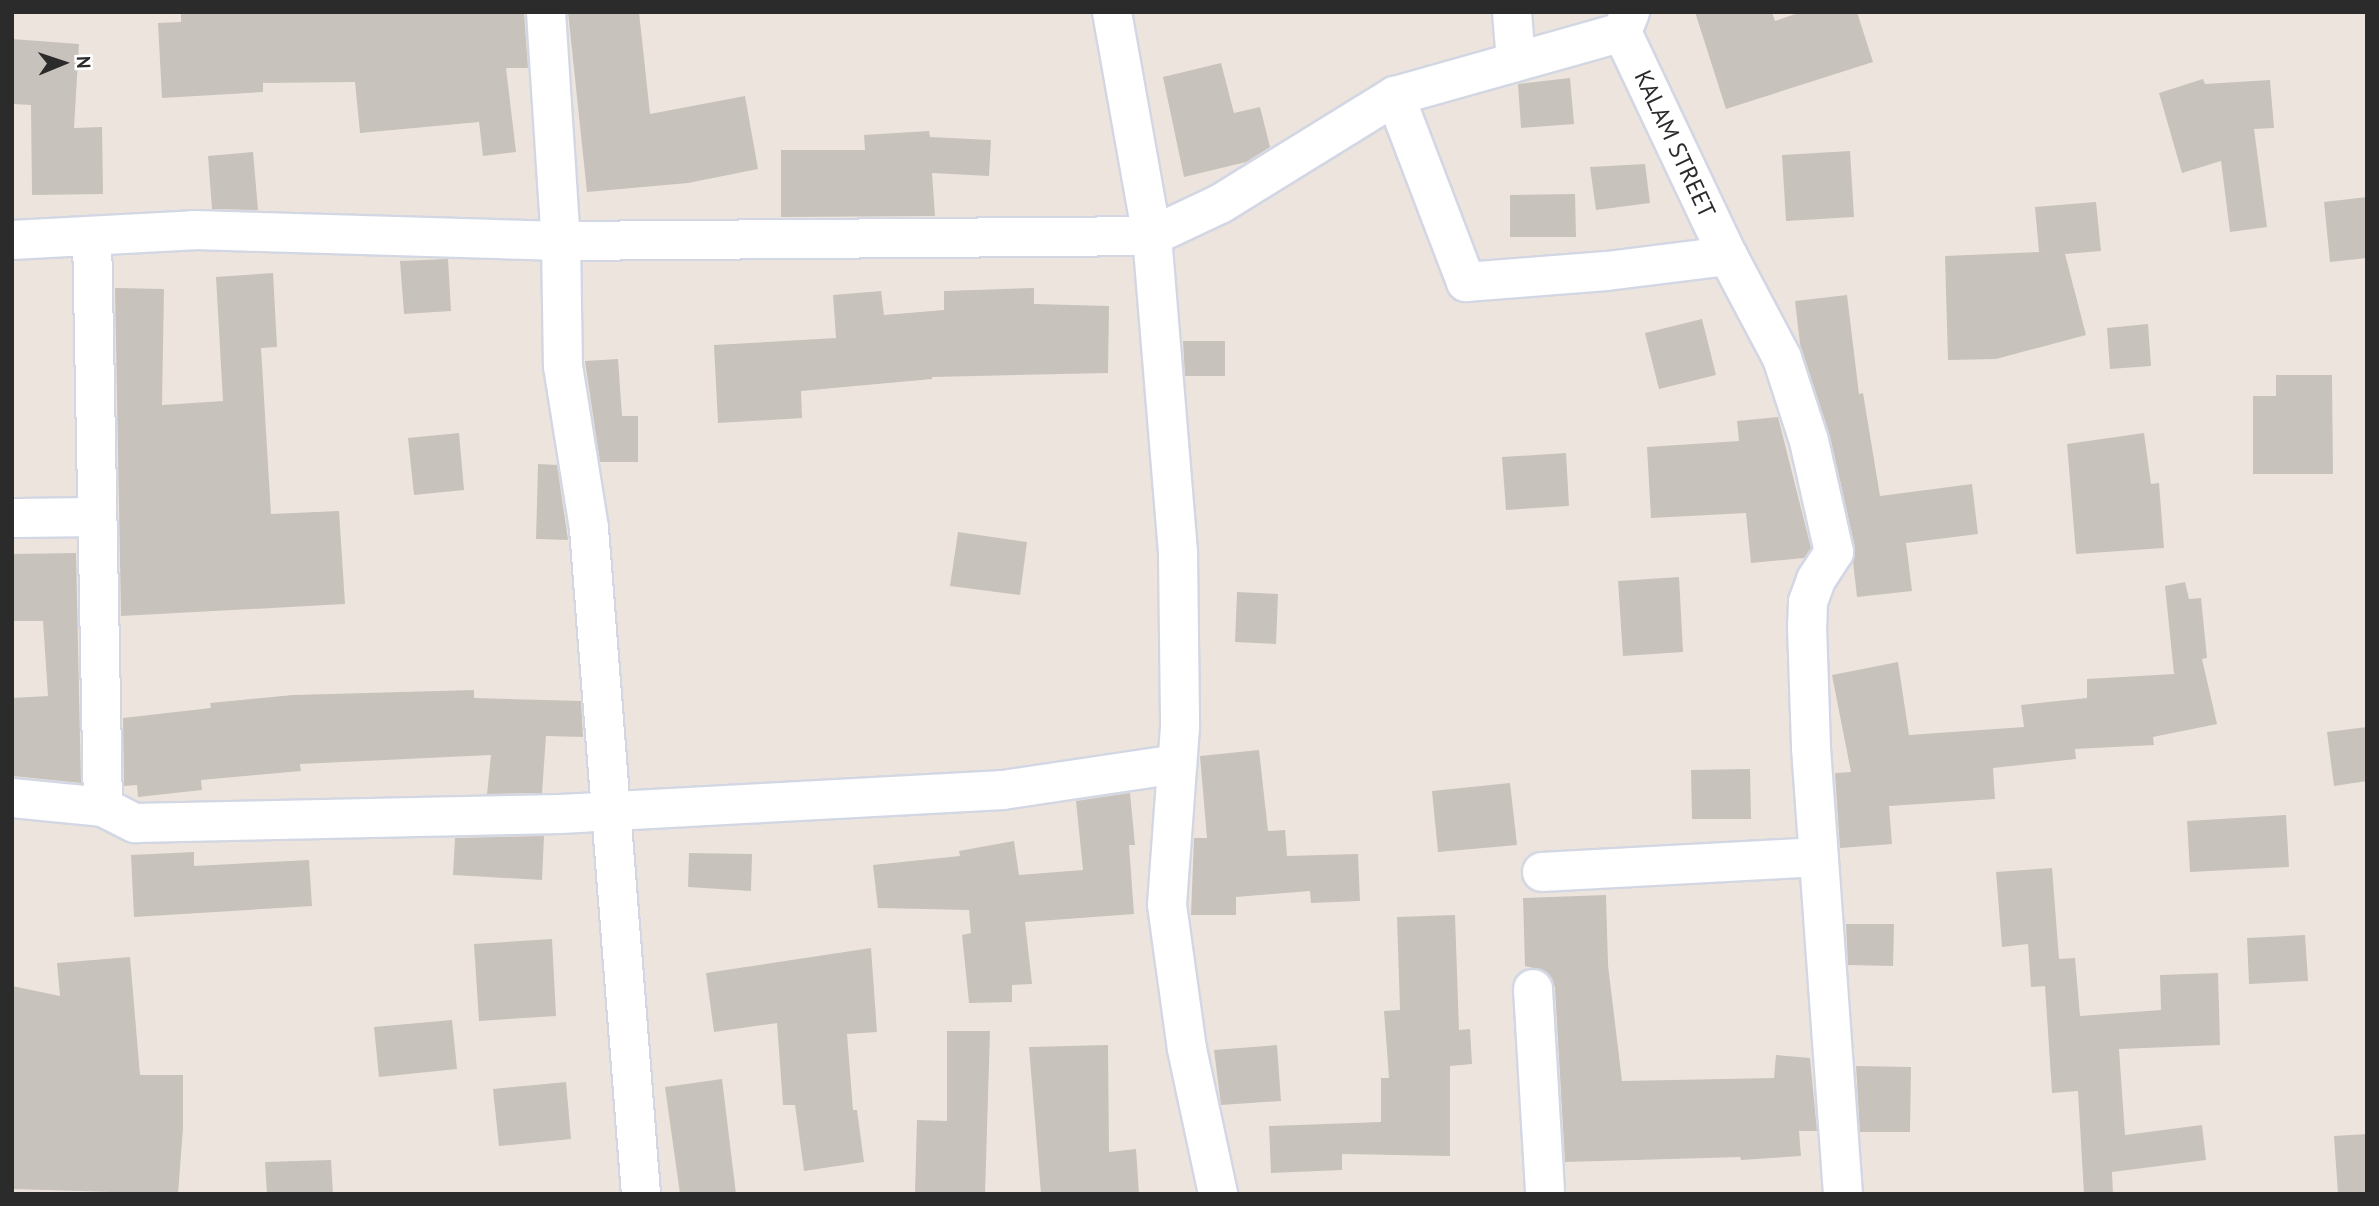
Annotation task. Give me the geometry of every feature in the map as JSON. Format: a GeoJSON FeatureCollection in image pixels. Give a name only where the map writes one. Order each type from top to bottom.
{"type":"FeatureCollection","features":[{"type":"Feature","properties":{"kind":"street"},"geometry":{"type":"LineString","coordinates":[[546,12],[561,241],[563,366],[589,529],[641,1194]]}},
{"type":"Feature","properties":{"kind":"street"},"geometry":{"type":"LineString","coordinates":[[1112,12],[1152,236],[1178,555],[1180,727],[1167,905],[1187,1049],[1205,1148],[1218,1194]]}},
{"type":"Feature","properties":{"kind":"street"},"geometry":{"type":"LineString","coordinates":[[1512,12],[1516,62]]}},
{"type":"Feature","properties":{"kind":"street"},"geometry":{"type":"LineString","coordinates":[[12,240],[194,230],[561,241],[1152,236],[1220,204],[1395,96],[1516,62],[1626,22]]}},
{"type":"Feature","properties":{"kind":"street","name":"KALAM STREET"},"geometry":{"type":"LineString","coordinates":[[1626,22],[1728,256],[1782,358],[1809,441],[1834,552],[1816,580],[1808,602],[1807,626],[1819,857],[1843,1194]]}},
{"type":"Feature","properties":{"kind":"street"},"geometry":{"type":"LineString","coordinates":[[1395,96],[1466,282],[1607,271],[1728,256]]}},
{"type":"Feature","properties":{"kind":"street"},"geometry":{"type":"LineString","coordinates":[[92,236],[103,807]]}},
{"type":"Feature","properties":{"kind":"street"},"geometry":{"type":"LineString","coordinates":[[12,519],[96,517]]}},
{"type":"Feature","properties":{"kind":"street"},"geometry":{"type":"LineString","coordinates":[[12,798],[103,807],[135,823],[610,810],[1003,790],[1177,764]]}},
{"type":"Feature","properties":{"kind":"street"},"geometry":{"type":"LineString","coordinates":[[1542,872],[1819,857]]}},
{"type":"Feature","properties":{"kind":"street"},"geometry":{"type":"LineString","coordinates":[[1533,989],[1545,1194]]}},
{"type":"Feature","properties":{"kind":"building"},"geometry":{"type":"Polygon","coordinates":[[[181,12],[524,12],[528,68],[506,68],[516,152],[483,156],[479,122],[360,133],[355,82],[263,83],[263,92],[162,98],[158,23],[181,22],[181,12]]]}},
{"type":"Feature","properties":{"kind":"building"},"geometry":{"type":"Polygon","coordinates":[[[568,12],[639,12],[650,114],[745,96],[758,169],[688,183],[587,192],[568,12]]]}},
{"type":"Feature","properties":{"kind":"building"},"geometry":{"type":"Polygon","coordinates":[[[1695,12],[1772,12],[1775,21],[1801,12],[1857,12],[1873,62],[1726,109],[1695,12]]]}},
{"type":"Feature","properties":{"kind":"building"},"geometry":{"type":"Polygon","coordinates":[[[12,39],[79,44],[74,128],[102,127],[103,194],[32,195],[31,105],[12,104],[12,39]]]}},
{"type":"Feature","properties":{"kind":"building"},"geometry":{"type":"Polygon","coordinates":[[[1221,63],[1234,113],[1260,107],[1270,147],[1246,162],[1184,177],[1163,77],[1221,63]]]}},
{"type":"Feature","properties":{"kind":"building"},"geometry":{"type":"Polygon","coordinates":[[[1570,78],[1574,124],[1521,128],[1518,84],[1570,78]]]}},
{"type":"Feature","properties":{"kind":"building"},"geometry":{"type":"Polygon","coordinates":[[[2203,79],[2205,84],[2270,80],[2274,128],[2254,129],[2267,227],[2230,232],[2221,161],[2182,173],[2159,93],[2203,79]]]}},
{"type":"Feature","properties":{"kind":"building"},"geometry":{"type":"Polygon","coordinates":[[[929,131],[930,137],[991,140],[989,176],[932,173],[935,216],[781,217],[781,150],[865,150],[864,135],[929,131]]]}},
{"type":"Feature","properties":{"kind":"building"},"geometry":{"type":"Polygon","coordinates":[[[1850,151],[1854,217],[1786,221],[1782,155],[1850,151]]]}},
{"type":"Feature","properties":{"kind":"building"},"geometry":{"type":"Polygon","coordinates":[[[253,152],[258,210],[212,209],[208,156],[253,152]]]}},
{"type":"Feature","properties":{"kind":"building"},"geometry":{"type":"Polygon","coordinates":[[[1645,164],[1650,203],[1596,210],[1590,167],[1645,164]]]}},
{"type":"Feature","properties":{"kind":"building"},"geometry":{"type":"Polygon","coordinates":[[[1575,194],[1576,237],[1510,237],[1510,195],[1575,194]]]}},
{"type":"Feature","properties":{"kind":"building"},"geometry":{"type":"Polygon","coordinates":[[[2367,197],[2367,258],[2330,262],[2324,202],[2367,197]]]}},
{"type":"Feature","properties":{"kind":"building"},"geometry":{"type":"Polygon","coordinates":[[[2096,202],[2101,251],[2065,254],[2086,335],[1996,359],[1948,360],[1945,256],[2039,252],[2035,207],[2096,202]]]}},
{"type":"Feature","properties":{"kind":"building"},"geometry":{"type":"Polygon","coordinates":[[[448,259],[451,311],[404,314],[400,261],[448,259]]]}},
{"type":"Feature","properties":{"kind":"building"},"geometry":{"type":"Polygon","coordinates":[[[273,273],[277,347],[261,348],[271,514],[339,511],[345,604],[121,616],[115,288],[164,289],[162,405],[223,401],[216,277],[273,273]]]}},
{"type":"Feature","properties":{"kind":"building"},"geometry":{"type":"Polygon","coordinates":[[[1034,288],[1034,304],[1109,306],[1108,373],[932,377],[801,391],[802,418],[718,423],[714,345],[836,338],[833,295],[881,291],[884,315],[944,310],[944,291],[1034,288]]]}},
{"type":"Feature","properties":{"kind":"building"},"geometry":{"type":"Polygon","coordinates":[[[1847,295],[1859,394],[1863,393],[1880,496],[1972,484],[1978,534],[1906,543],[1912,591],[1857,597],[1853,562],[1855,547],[1830,436],[1800,344],[1795,301],[1847,295]]]}},
{"type":"Feature","properties":{"kind":"building"},"geometry":{"type":"Polygon","coordinates":[[[1702,319],[1716,375],[1659,389],[1645,333],[1702,319]]]}},
{"type":"Feature","properties":{"kind":"building"},"geometry":{"type":"Polygon","coordinates":[[[2148,324],[2151,366],[2110,369],[2107,328],[2148,324]]]}},
{"type":"Feature","properties":{"kind":"building"},"geometry":{"type":"Polygon","coordinates":[[[1183,341],[1225,341],[1225,376],[1185,376],[1183,341]]]}},
{"type":"Feature","properties":{"kind":"building"},"geometry":{"type":"Polygon","coordinates":[[[618,359],[622,416],[638,416],[638,462],[600,462],[585,361],[618,359]]]}},
{"type":"Feature","properties":{"kind":"building"},"geometry":{"type":"Polygon","coordinates":[[[2276,375],[2332,375],[2333,474],[2253,474],[2253,396],[2276,396],[2276,375]]]}},
{"type":"Feature","properties":{"kind":"building"},"geometry":{"type":"Polygon","coordinates":[[[1778,417],[1811,548],[1804,558],[1751,563],[1746,513],[1651,518],[1647,447],[1739,441],[1737,421],[1778,417]]]}},
{"type":"Feature","properties":{"kind":"building"},"geometry":{"type":"Polygon","coordinates":[[[459,433],[464,490],[414,495],[408,438],[459,433]]]}},
{"type":"Feature","properties":{"kind":"building"},"geometry":{"type":"Polygon","coordinates":[[[2144,433],[2151,484],[2159,483],[2164,548],[2076,554],[2067,444],[2144,433]]]}},
{"type":"Feature","properties":{"kind":"building"},"geometry":{"type":"Polygon","coordinates":[[[1566,453],[1569,506],[1506,510],[1502,457],[1566,453]]]}},
{"type":"Feature","properties":{"kind":"building"},"geometry":{"type":"Polygon","coordinates":[[[538,464],[557,465],[568,540],[536,539],[538,464]]]}},
{"type":"Feature","properties":{"kind":"building"},"geometry":{"type":"Polygon","coordinates":[[[958,532],[1027,542],[1020,595],[950,586],[958,532]]]}},
{"type":"Feature","properties":{"kind":"building"},"geometry":{"type":"Polygon","coordinates":[[[76,553],[81,783],[13,776],[12,698],[48,696],[43,621],[12,621],[12,554],[76,553]]]}},
{"type":"Feature","properties":{"kind":"building"},"geometry":{"type":"Polygon","coordinates":[[[1679,577],[1683,652],[1623,656],[1618,581],[1679,577]]]}},
{"type":"Feature","properties":{"kind":"building"},"geometry":{"type":"Polygon","coordinates":[[[2185,582],[2189,599],[2201,598],[2207,658],[2202,659],[2217,724],[2153,737],[2154,745],[2075,749],[2076,759],[1993,768],[1995,799],[1889,806],[1892,844],[1840,848],[1835,773],[1851,772],[1832,675],[1898,662],[1909,735],[2024,727],[2021,705],[2087,698],[2087,679],[2174,674],[2165,586],[2185,582]]]}},
{"type":"Feature","properties":{"kind":"building"},"geometry":{"type":"Polygon","coordinates":[[[1237,592],[1278,594],[1276,644],[1235,642],[1237,592]]]}},
{"type":"Feature","properties":{"kind":"building"},"geometry":{"type":"Polygon","coordinates":[[[474,690],[474,698],[581,701],[583,737],[546,736],[542,793],[487,794],[491,755],[300,764],[301,771],[201,780],[202,790],[138,797],[137,785],[124,786],[123,718],[211,708],[210,703],[293,695],[474,690]]]}},
{"type":"Feature","properties":{"kind":"building"},"geometry":{"type":"Polygon","coordinates":[[[2367,727],[2367,781],[2334,786],[2327,732],[2367,727]]]}},
{"type":"Feature","properties":{"kind":"building"},"geometry":{"type":"Polygon","coordinates":[[[1259,750],[1268,831],[1285,830],[1287,856],[1358,854],[1360,901],[1311,903],[1310,891],[1236,897],[1236,915],[1191,915],[1194,838],[1207,838],[1200,756],[1259,750]]]}},
{"type":"Feature","properties":{"kind":"building"},"geometry":{"type":"Polygon","coordinates":[[[1750,769],[1751,819],[1692,819],[1691,770],[1750,769]]]}},
{"type":"Feature","properties":{"kind":"building"},"geometry":{"type":"Polygon","coordinates":[[[1510,783],[1517,845],[1438,852],[1432,791],[1510,783]]]}},
{"type":"Feature","properties":{"kind":"building"},"geometry":{"type":"Polygon","coordinates":[[[1130,793],[1135,845],[1129,845],[1134,914],[1025,922],[1032,984],[1012,985],[1012,1002],[969,1003],[962,935],[971,933],[969,910],[878,908],[873,865],[960,856],[959,851],[1014,841],[1019,875],[1083,870],[1076,801],[1130,793]]]}},
{"type":"Feature","properties":{"kind":"building"},"geometry":{"type":"Polygon","coordinates":[[[2286,815],[2289,867],[2190,872],[2187,821],[2286,815]]]}},
{"type":"Feature","properties":{"kind":"building"},"geometry":{"type":"Polygon","coordinates":[[[544,836],[542,880],[453,875],[455,838],[544,836]]]}},
{"type":"Feature","properties":{"kind":"building"},"geometry":{"type":"Polygon","coordinates":[[[194,852],[194,866],[309,860],[312,906],[134,917],[131,855],[194,852]]]}},
{"type":"Feature","properties":{"kind":"building"},"geometry":{"type":"Polygon","coordinates":[[[689,853],[752,854],[751,891],[688,887],[689,853]]]}},
{"type":"Feature","properties":{"kind":"building"},"geometry":{"type":"Polygon","coordinates":[[[2052,868],[2059,959],[2075,958],[2080,1016],[2161,1010],[2160,975],[2218,973],[2220,1045],[2119,1049],[2125,1135],[2202,1125],[2206,1160],[2112,1172],[2113,1194],[2084,1194],[2078,1091],[2052,1093],[2045,986],[2031,987],[2028,944],[2002,947],[1996,872],[2052,868]]]}},
{"type":"Feature","properties":{"kind":"building"},"geometry":{"type":"Polygon","coordinates":[[[1606,895],[1608,965],[1622,1081],[1774,1078],[1776,1055],[1810,1058],[1817,1131],[1799,1131],[1801,1156],[1741,1160],[1740,1157],[1565,1162],[1555,988],[1552,978],[1543,970],[1525,966],[1523,898],[1606,895]]]}},
{"type":"Feature","properties":{"kind":"building"},"geometry":{"type":"Polygon","coordinates":[[[1455,915],[1459,1030],[1470,1029],[1472,1064],[1450,1066],[1450,1156],[1342,1154],[1342,1170],[1271,1173],[1269,1126],[1381,1122],[1381,1078],[1389,1078],[1384,1011],[1400,1010],[1397,917],[1455,915]]]}},
{"type":"Feature","properties":{"kind":"building"},"geometry":{"type":"Polygon","coordinates":[[[1846,924],[1894,924],[1893,966],[1848,965],[1846,924]]]}},
{"type":"Feature","properties":{"kind":"building"},"geometry":{"type":"Polygon","coordinates":[[[2305,935],[2308,981],[2249,984],[2247,938],[2305,935]]]}},
{"type":"Feature","properties":{"kind":"building"},"geometry":{"type":"Polygon","coordinates":[[[552,939],[556,1016],[479,1021],[474,944],[552,939]]]}},
{"type":"Feature","properties":{"kind":"building"},"geometry":{"type":"Polygon","coordinates":[[[871,948],[877,1032],[847,1034],[853,1110],[857,1110],[864,1162],[804,1171],[795,1105],[783,1105],[777,1023],[714,1032],[706,973],[871,948]]]}},
{"type":"Feature","properties":{"kind":"building"},"geometry":{"type":"Polygon","coordinates":[[[130,957],[140,1075],[183,1075],[183,1128],[178,1194],[12,1189],[12,986],[60,996],[57,963],[130,957]]]}},
{"type":"Feature","properties":{"kind":"building"},"geometry":{"type":"Polygon","coordinates":[[[452,1020],[457,1069],[379,1077],[374,1027],[452,1020]]]}},
{"type":"Feature","properties":{"kind":"building"},"geometry":{"type":"Polygon","coordinates":[[[947,1031],[990,1031],[985,1194],[915,1194],[917,1120],[947,1121],[947,1031]]]}},
{"type":"Feature","properties":{"kind":"building"},"geometry":{"type":"Polygon","coordinates":[[[1108,1045],[1109,1152],[1136,1149],[1139,1194],[1041,1194],[1029,1047],[1108,1045]]]}},
{"type":"Feature","properties":{"kind":"building"},"geometry":{"type":"Polygon","coordinates":[[[1277,1045],[1281,1101],[1221,1105],[1214,1050],[1277,1045]]]}},
{"type":"Feature","properties":{"kind":"building"},"geometry":{"type":"Polygon","coordinates":[[[1856,1066],[1911,1067],[1910,1132],[1860,1132],[1856,1066]]]}},
{"type":"Feature","properties":{"kind":"building"},"geometry":{"type":"Polygon","coordinates":[[[722,1079],[736,1194],[680,1194],[665,1087],[722,1079]]]}},
{"type":"Feature","properties":{"kind":"building"},"geometry":{"type":"Polygon","coordinates":[[[566,1082],[571,1139],[499,1146],[493,1089],[566,1082]]]}},
{"type":"Feature","properties":{"kind":"building"},"geometry":{"type":"Polygon","coordinates":[[[2367,1134],[2367,1194],[2338,1194],[2334,1136],[2367,1134]]]}},
{"type":"Feature","properties":{"kind":"building"},"geometry":{"type":"Polygon","coordinates":[[[331,1160],[333,1194],[267,1194],[265,1162],[331,1160]]]}}]}
